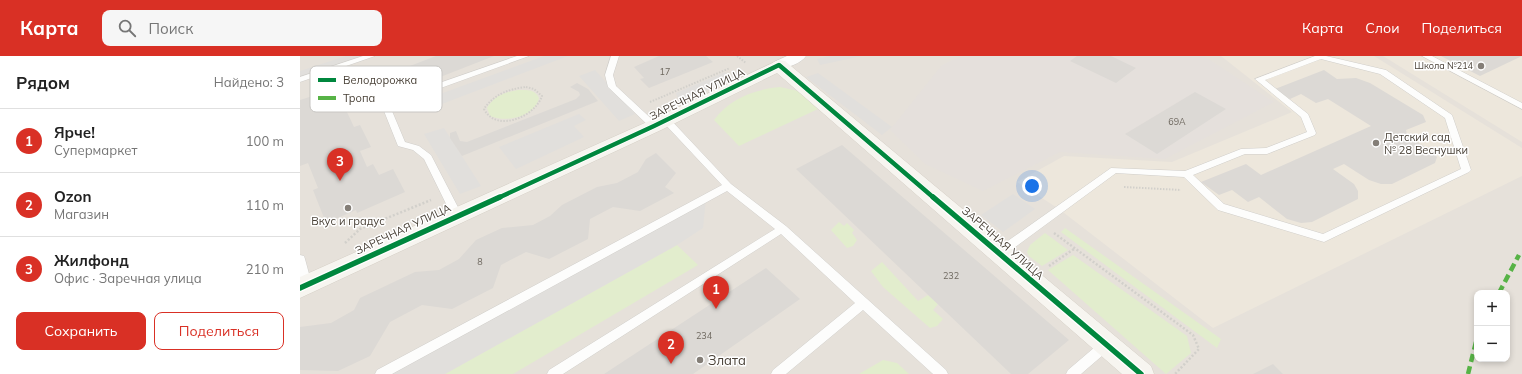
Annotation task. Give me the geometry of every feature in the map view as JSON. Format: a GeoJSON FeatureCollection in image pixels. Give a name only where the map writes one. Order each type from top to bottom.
{"type":"FeatureCollection","features":[{"type":"Feature","properties":{"kind":"street","name":"ЗАРЕЧНАЯ УЛИЦА"},"geometry":{"type":"LineString","coordinates":[[304,287],[457,215],[660,123],[799,56]]}},
{"type":"Feature","properties":{"kind":"street","name":"ЗАРЕЧНАЯ УЛИЦА"},"geometry":{"type":"LineString","coordinates":[[779,65],[1141,374]]}},
{"type":"Feature","properties":{"kind":"lane"},"geometry":{"type":"LineString","coordinates":[[442,85],[525,56]]}},
{"type":"Feature","properties":{"kind":"lane"},"geometry":{"type":"LineString","coordinates":[[615,56],[607,73],[608,80],[612,87],[635,109],[660,123],[728,186],[782,229],[942,374]]}},
{"type":"Feature","properties":{"kind":"lane"},"geometry":{"type":"LineString","coordinates":[[998,253],[1114,170],[1186,174],[1244,151],[1267,151],[1312,133],[1305,116],[1258,80],[1320,56],[1383,72],[1450,117],[1466,170],[1324,238],[1222,207],[1186,174]]}},
{"type":"Feature","properties":{"kind":"lane"},"geometry":{"type":"LineString","coordinates":[[1426,56],[1522,106]]}},
{"type":"Feature","properties":{"kind":"lane"},"geometry":{"type":"LineString","coordinates":[[349,66],[373,59]]}},
{"type":"Feature","properties":{"kind":"lane"},"geometry":{"type":"LineString","coordinates":[[300,80],[310,77]]}},
{"type":"Feature","properties":{"kind":"lane"},"geometry":{"type":"LineString","coordinates":[[388,112],[401,144],[416,148],[428,157],[457,215]]}},
{"type":"Feature","properties":{"kind":"lane"},"geometry":{"type":"LineString","coordinates":[[381,374],[728,186]]}},
{"type":"Feature","properties":{"kind":"lane"},"geometry":{"type":"LineString","coordinates":[[553,374],[782,229]]}},
{"type":"Feature","properties":{"kind":"lane"},"geometry":{"type":"LineString","coordinates":[[300,259],[304,287]]}},
{"type":"Feature","properties":{"kind":"lane"},"geometry":{"type":"LineString","coordinates":[[776,374],[863,303]]}},
{"type":"Feature","properties":{"kind":"lane"},"geometry":{"type":"LineString","coordinates":[[1072,374],[1106,345]]}},
{"type":"Feature","properties":{"kind":"path"},"geometry":{"type":"LineString","coordinates":[[635,109],[744,62]]}},
{"type":"Feature","properties":{"kind":"path"},"geometry":{"type":"LineString","coordinates":[[526,87],[540,92],[542,101],[539,106],[528,114],[514,120],[495,120],[489,118],[485,114],[484,109],[487,104],[499,94],[512,89],[526,87]]}},
{"type":"Feature","properties":{"kind":"path"},"geometry":{"type":"LineString","coordinates":[[1121,187],[1172,190],[1202,189]]}},
{"type":"Feature","properties":{"kind":"path"},"geometry":{"type":"LineString","coordinates":[[342,246],[360,229],[446,193]]}},
{"type":"Feature","properties":{"kind":"path"},"geometry":{"type":"LineString","coordinates":[[1044,220],[1055,234],[1074,249],[1192,335],[1199,349],[1175,374]]}},
{"type":"Feature","properties":{"kind":"path"},"geometry":{"type":"LineString","coordinates":[[1055,234],[1058,230]]}},
{"type":"Feature","properties":{"kind":"path"},"geometry":{"type":"LineString","coordinates":[[1045,268],[1074,249]]}},
{"type":"Feature","properties":{"kind":"shaded area"},"geometry":{"type":"Polygon","coordinates":[[[300,56],[1522,56],[1522,374],[300,374],[300,56]]]}},
{"type":"Feature","properties":{"kind":"shaded area"},"geometry":{"type":"Polygon","coordinates":[[[346,56],[371,56],[341,66],[315,66],[346,56]]]}},
{"type":"Feature","properties":{"kind":"shaded area"},"geometry":{"type":"Polygon","coordinates":[[[544,56],[568,56],[442,104],[442,93],[544,56]]]}},
{"type":"Feature","properties":{"kind":"shaded area"},"geometry":{"type":"Polygon","coordinates":[[[830,56],[862,56],[820,65],[817,59],[830,56]]]}},
{"type":"Feature","properties":{"kind":"shaded area"},"geometry":{"type":"Polygon","coordinates":[[[960,56],[1204,56],[1274,102],[1165,159],[1060,152],[983,191],[925,164],[890,130],[942,65],[960,56]]]}},
{"type":"Feature","properties":{"kind":"shaded area"},"geometry":{"type":"Polygon","coordinates":[[[1221,56],[1374,56],[1522,148],[1522,176],[1213,328],[1059,209],[1017,182],[1064,156],[1172,162],[1292,112],[1221,56]]]}},
{"type":"Feature","properties":{"kind":"shaded area"},"geometry":{"type":"Polygon","coordinates":[[[1383,56],[1522,56],[1522,142],[1383,56]]]}},
{"type":"Feature","properties":{"kind":"shaded area"},"geometry":{"type":"Polygon","coordinates":[[[310,68],[310,77],[300,80],[300,71],[310,68]]]}},
{"type":"Feature","properties":{"kind":"shaded area"},"geometry":{"type":"Polygon","coordinates":[[[595,70],[635,114],[619,121],[579,76],[595,70]]]}},
{"type":"Feature","properties":{"kind":"shaded area"},"geometry":{"type":"Polygon","coordinates":[[[725,72],[733,78],[679,103],[676,93],[725,72]]]}},
{"type":"Feature","properties":{"kind":"shaded area"},"geometry":{"type":"Polygon","coordinates":[[[818,73],[892,127],[882,135],[806,77],[818,73]]]}},
{"type":"Feature","properties":{"kind":"shaded area"},"geometry":{"type":"Polygon","coordinates":[[[579,114],[586,120],[574,126],[584,137],[516,169],[499,147],[579,114]]]}},
{"type":"Feature","properties":{"kind":"shaded area"},"geometry":{"type":"Polygon","coordinates":[[[444,128],[481,186],[460,194],[424,134],[444,128]]]}},
{"type":"Feature","properties":{"kind":"shaded area"},"geometry":{"type":"Polygon","coordinates":[[[1013,194],[1035,209],[1003,232],[981,215],[1013,194]]]}},
{"type":"Feature","properties":{"kind":"shaded area"},"geometry":{"type":"Polygon","coordinates":[[[706,198],[703,228],[677,245],[445,374],[381,374],[706,198]]]}},
{"type":"Feature","properties":{"kind":"green space"},"geometry":{"type":"Polygon","coordinates":[[[780,87],[798,91],[818,109],[739,146],[714,120],[727,106],[743,96],[761,90],[780,87]]]}},
{"type":"Feature","properties":{"kind":"green space"},"geometry":{"type":"Polygon","coordinates":[[[518,90],[530,91],[537,95],[539,98],[532,110],[519,117],[504,119],[490,116],[487,108],[493,100],[504,93],[518,90]]]}},
{"type":"Feature","properties":{"kind":"green space"},"geometry":{"type":"Polygon","coordinates":[[[839,222],[844,226],[847,223],[854,230],[852,233],[857,240],[853,246],[847,248],[831,230],[839,222]]]}},
{"type":"Feature","properties":{"kind":"green space"},"geometry":{"type":"Polygon","coordinates":[[[1065,228],[1221,339],[1217,348],[1061,232],[1065,228]]]}},
{"type":"Feature","properties":{"kind":"green space"},"geometry":{"type":"Polygon","coordinates":[[[1045,233],[1068,250],[1042,266],[1029,256],[1027,252],[1030,245],[1045,233]]]}},
{"type":"Feature","properties":{"kind":"green space"},"geometry":{"type":"Polygon","coordinates":[[[677,245],[698,265],[513,374],[445,374],[677,245]]]}},
{"type":"Feature","properties":{"kind":"green space"},"geometry":{"type":"Polygon","coordinates":[[[1073,255],[1187,336],[1191,353],[1166,374],[1048,270],[1073,255]]]}},
{"type":"Feature","properties":{"kind":"green space"},"geometry":{"type":"Polygon","coordinates":[[[882,262],[918,301],[928,295],[938,304],[933,310],[943,319],[937,326],[930,328],[883,287],[871,271],[882,262]]]}},
{"type":"Feature","properties":{"kind":"green space"},"geometry":{"type":"Polygon","coordinates":[[[883,360],[897,363],[909,374],[859,374],[883,360]]]}},
{"type":"Feature","properties":{"kind":"building"},"geometry":{"type":"Polygon","coordinates":[[[436,56],[494,56],[442,76],[442,66],[410,66],[436,56]]]}},
{"type":"Feature","properties":{"kind":"building"},"geometry":{"type":"Polygon","coordinates":[[[659,56],[706,56],[713,62],[649,88],[640,79],[644,78],[634,67],[659,56]]]}},
{"type":"Feature","properties":{"kind":"building"},"geometry":{"type":"Polygon","coordinates":[[[1077,56],[1111,56],[1136,68],[1116,83],[1070,61],[1077,56]]]}},
{"type":"Feature","properties":{"kind":"building","name":"Школа №214"},"geometry":{"type":"Polygon","coordinates":[[[1441,56],[1522,56],[1480,76],[1441,56]]]}},
{"type":"Feature","properties":{"kind":"building","name":"Детский сад № 28 Веснушки"},"geometry":{"type":"Polygon","coordinates":[[[1324,70],[1337,79],[1356,78],[1370,83],[1423,115],[1426,122],[1406,130],[1407,135],[1431,151],[1437,157],[1435,163],[1392,184],[1381,184],[1369,180],[1344,164],[1333,169],[1354,184],[1358,191],[1358,199],[1312,222],[1301,223],[1287,219],[1259,197],[1248,202],[1232,190],[1219,195],[1201,182],[1246,164],[1261,175],[1371,126],[1328,99],[1316,103],[1301,94],[1290,99],[1275,89],[1324,70]]]}},
{"type":"Feature","properties":{"kind":"building"},"geometry":{"type":"Polygon","coordinates":[[[577,83],[588,89],[598,101],[462,156],[450,138],[450,133],[456,131],[460,141],[467,142],[576,99],[580,95],[579,92],[570,87],[577,83]]]}},
{"type":"Feature","properties":{"kind":"building"},"geometry":{"type":"Polygon","coordinates":[[[1195,92],[1226,109],[1157,154],[1125,134],[1195,92]]]}},
{"type":"Feature","properties":{"kind":"building"},"geometry":{"type":"Polygon","coordinates":[[[310,97],[310,112],[347,112],[354,127],[360,125],[371,147],[360,151],[367,167],[373,164],[379,175],[393,169],[405,192],[357,213],[356,210],[326,223],[313,190],[318,188],[308,163],[300,166],[300,100],[310,97]]]}},
{"type":"Feature","properties":{"kind":"building"},"geometry":{"type":"Polygon","coordinates":[[[842,145],[1069,340],[1028,374],[1011,374],[796,169],[842,145]]]}},
{"type":"Feature","properties":{"kind":"building"},"geometry":{"type":"Polygon","coordinates":[[[656,153],[676,173],[665,187],[674,193],[640,211],[613,207],[590,219],[588,239],[549,259],[526,252],[501,265],[493,288],[452,309],[422,305],[390,322],[370,356],[338,371],[300,370],[300,327],[331,323],[354,310],[360,298],[415,272],[439,270],[459,259],[476,240],[502,228],[533,225],[550,216],[562,205],[597,187],[617,183],[638,172],[646,159],[656,153]]]}},
{"type":"Feature","properties":{"kind":"building"},"geometry":{"type":"Polygon","coordinates":[[[766,268],[800,299],[693,374],[604,374],[766,268]]]}},
{"type":"Feature","properties":{"kind":"building"},"geometry":{"type":"Polygon","coordinates":[[[1273,364],[1283,374],[1253,374],[1273,364]]]}},
{"type":"Feature","properties":{"kind":"marked path"},"geometry":{"type":"LineString","coordinates":[[1501,290],[1519,255]]}},
{"type":"Feature","properties":{"kind":"marked path"},"geometry":{"type":"LineString","coordinates":[[1468,374],[1474,350]]}},
{"type":"Feature","properties":{"kind":"cycle path"},"geometry":{"type":"LineString","coordinates":[[300,288],[654,126],[779,65],[1141,374]]}},
{"type":"Feature","properties":{"kind":"place","name":"Школа №214"},"geometry":{"type":"Point","coordinates":[1481,66]}},
{"type":"Feature","properties":{"kind":"place","name":"Детский сад № 28 Веснушки"},"geometry":{"type":"Point","coordinates":[1376,143]}},
{"type":"Feature","properties":{"kind":"place","name":"Жилфонд"},"geometry":{"type":"Point","coordinates":[340,181]}},
{"type":"Feature","properties":{"kind":"place","name":"Вкус и градус"},"geometry":{"type":"Point","coordinates":[348,208]}},
{"type":"Feature","properties":{"kind":"place","name":"Ярче!"},"geometry":{"type":"Point","coordinates":[716,309]}},
{"type":"Feature","properties":{"kind":"place","name":"Злата"},"geometry":{"type":"Point","coordinates":[700,360]}},
{"type":"Feature","properties":{"kind":"place","name":"Ozon"},"geometry":{"type":"Point","coordinates":[671,364]}}]}
